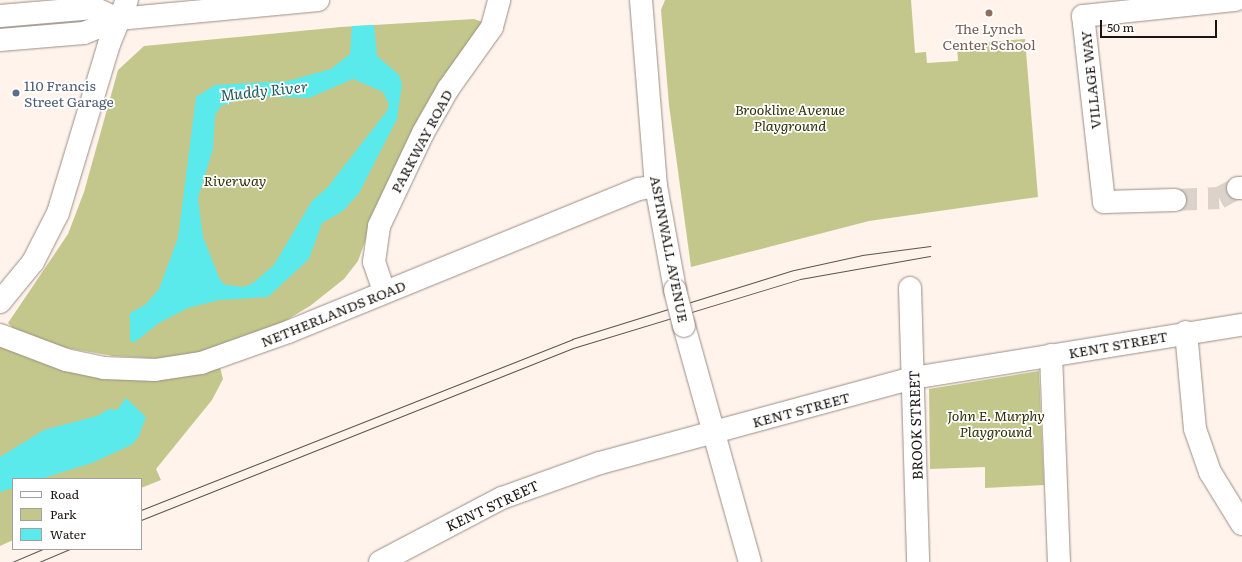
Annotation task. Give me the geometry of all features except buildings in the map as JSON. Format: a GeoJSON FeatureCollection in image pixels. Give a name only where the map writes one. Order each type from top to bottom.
{"type":"FeatureCollection","features":[{"type":"Feature","properties":{"kind":"main road"},"geometry":{"type":"LineString","coordinates":[[0,16],[56,5],[122,9],[318,0]]}},
{"type":"Feature","properties":{"kind":"main road","name":"PARKWAY ROAD"},"geometry":{"type":"LineString","coordinates":[[384,291],[374,262],[379,226],[423,134],[448,89],[492,27],[499,0]]}},
{"type":"Feature","properties":{"kind":"main road","name":"ASPINWALL AVENUE"},"geometry":{"type":"LineString","coordinates":[[641,0],[656,186],[675,290],[750,562]]}},
{"type":"Feature","properties":{"kind":"main road","name":"VILLAGE WAY"},"geometry":{"type":"LineString","coordinates":[[1175,200],[1104,202],[1083,16],[1235,0]]}},
{"type":"Feature","properties":{"kind":"main road"},"geometry":{"type":"LineString","coordinates":[[0,40],[84,33],[122,9]]}},
{"type":"Feature","properties":{"kind":"main road"},"geometry":{"type":"LineString","coordinates":[[0,302],[33,262],[58,213],[122,9]]}},
{"type":"Feature","properties":{"kind":"main road","name":"NETHERLANDS ROAD"},"geometry":{"type":"LineString","coordinates":[[0,335],[81,364],[110,369],[155,370],[220,359],[384,291],[639,189],[656,186]]}},
{"type":"Feature","properties":{"kind":"main road","name":"BROOK STREET"},"geometry":{"type":"LineString","coordinates":[[910,288],[918,562]]}},
{"type":"Feature","properties":{"kind":"main road","name":"KENT STREET"},"geometry":{"type":"LineString","coordinates":[[380,562],[524,488],[600,462],[913,378],[1186,332],[1242,325]]}},
{"type":"Feature","properties":{"kind":"main road"},"geometry":{"type":"LineString","coordinates":[[1186,332],[1195,429],[1210,472],[1242,524]]}},
{"type":"Feature","properties":{"kind":"main road"},"geometry":{"type":"LineString","coordinates":[[1051,355],[1059,562]]}},
{"type":"Feature","properties":{"kind":"green space","name":"Brookline Avenue Playground"},"geometry":{"type":"Polygon","coordinates":[[[665,0],[911,0],[915,53],[926,52],[927,63],[958,61],[957,45],[1025,39],[1038,197],[869,221],[691,267],[669,105],[661,10],[665,0]]]}},
{"type":"Feature","properties":{"kind":"green space","name":"Riverway"},"geometry":{"type":"Polygon","coordinates":[[[474,19],[483,22],[422,112],[379,203],[358,261],[344,279],[310,306],[278,325],[221,348],[167,359],[113,356],[61,347],[17,332],[8,323],[68,234],[84,192],[118,70],[144,46],[341,27],[474,19]]]}},
{"type":"Feature","properties":{"kind":"green space"},"geometry":{"type":"Polygon","coordinates":[[[0,346],[73,372],[220,367],[223,379],[212,400],[156,469],[161,480],[142,488],[142,478],[12,478],[12,540],[0,546],[0,346]]]}},
{"type":"Feature","properties":{"kind":"green space","name":"John E. Murphy Playground"},"geometry":{"type":"Polygon","coordinates":[[[1039,371],[1044,485],[985,488],[985,467],[930,469],[929,389],[1039,371]]]}},
{"type":"Feature","properties":{"kind":"water","name":"Muddy River"},"geometry":{"type":"Polygon","coordinates":[[[374,25],[377,56],[399,75],[402,84],[397,119],[359,193],[343,211],[322,223],[309,259],[268,297],[219,300],[188,308],[159,323],[135,342],[130,341],[130,313],[145,305],[159,289],[178,238],[196,97],[215,85],[288,81],[331,69],[350,54],[352,26],[374,25]],[[353,79],[309,98],[251,96],[221,106],[215,115],[213,149],[198,198],[203,237],[220,280],[226,285],[244,287],[253,283],[274,265],[312,201],[327,188],[387,111],[389,104],[383,92],[353,79]]]}},
{"type":"Feature","properties":{"kind":"water"},"geometry":{"type":"Polygon","coordinates":[[[126,398],[146,417],[138,438],[131,445],[92,463],[43,478],[12,478],[12,488],[0,492],[0,457],[44,430],[97,416],[109,409],[117,410],[126,398]]]}},
{"type":"Feature","properties":{"kind":"tunnel"},"geometry":{"type":"LineString","coordinates":[[1175,200],[1219,198],[1238,188]]}},
{"type":"Feature","properties":{"kind":"tram line"},"geometry":{"type":"LineString","coordinates":[[142,510],[572,339],[794,270],[862,255],[930,246]]}},
{"type":"Feature","properties":{"kind":"tram line"},"geometry":{"type":"LineString","coordinates":[[142,520],[573,348],[800,279],[930,256]]}},
{"type":"Feature","properties":{"kind":"tram line"},"geometry":{"type":"LineString","coordinates":[[12,562],[41,550]]}},
{"type":"Feature","properties":{"kind":"tram line"},"geometry":{"type":"LineString","coordinates":[[39,562],[68,550]]}},
{"type":"Feature","properties":{"kind":"place","name":"The Lynch Center School"},"geometry":{"type":"Point","coordinates":[989,13]}},
{"type":"Feature","properties":{"kind":"place","name":"110 Francis Street Garage"},"geometry":{"type":"Point","coordinates":[16,93]}}]}
